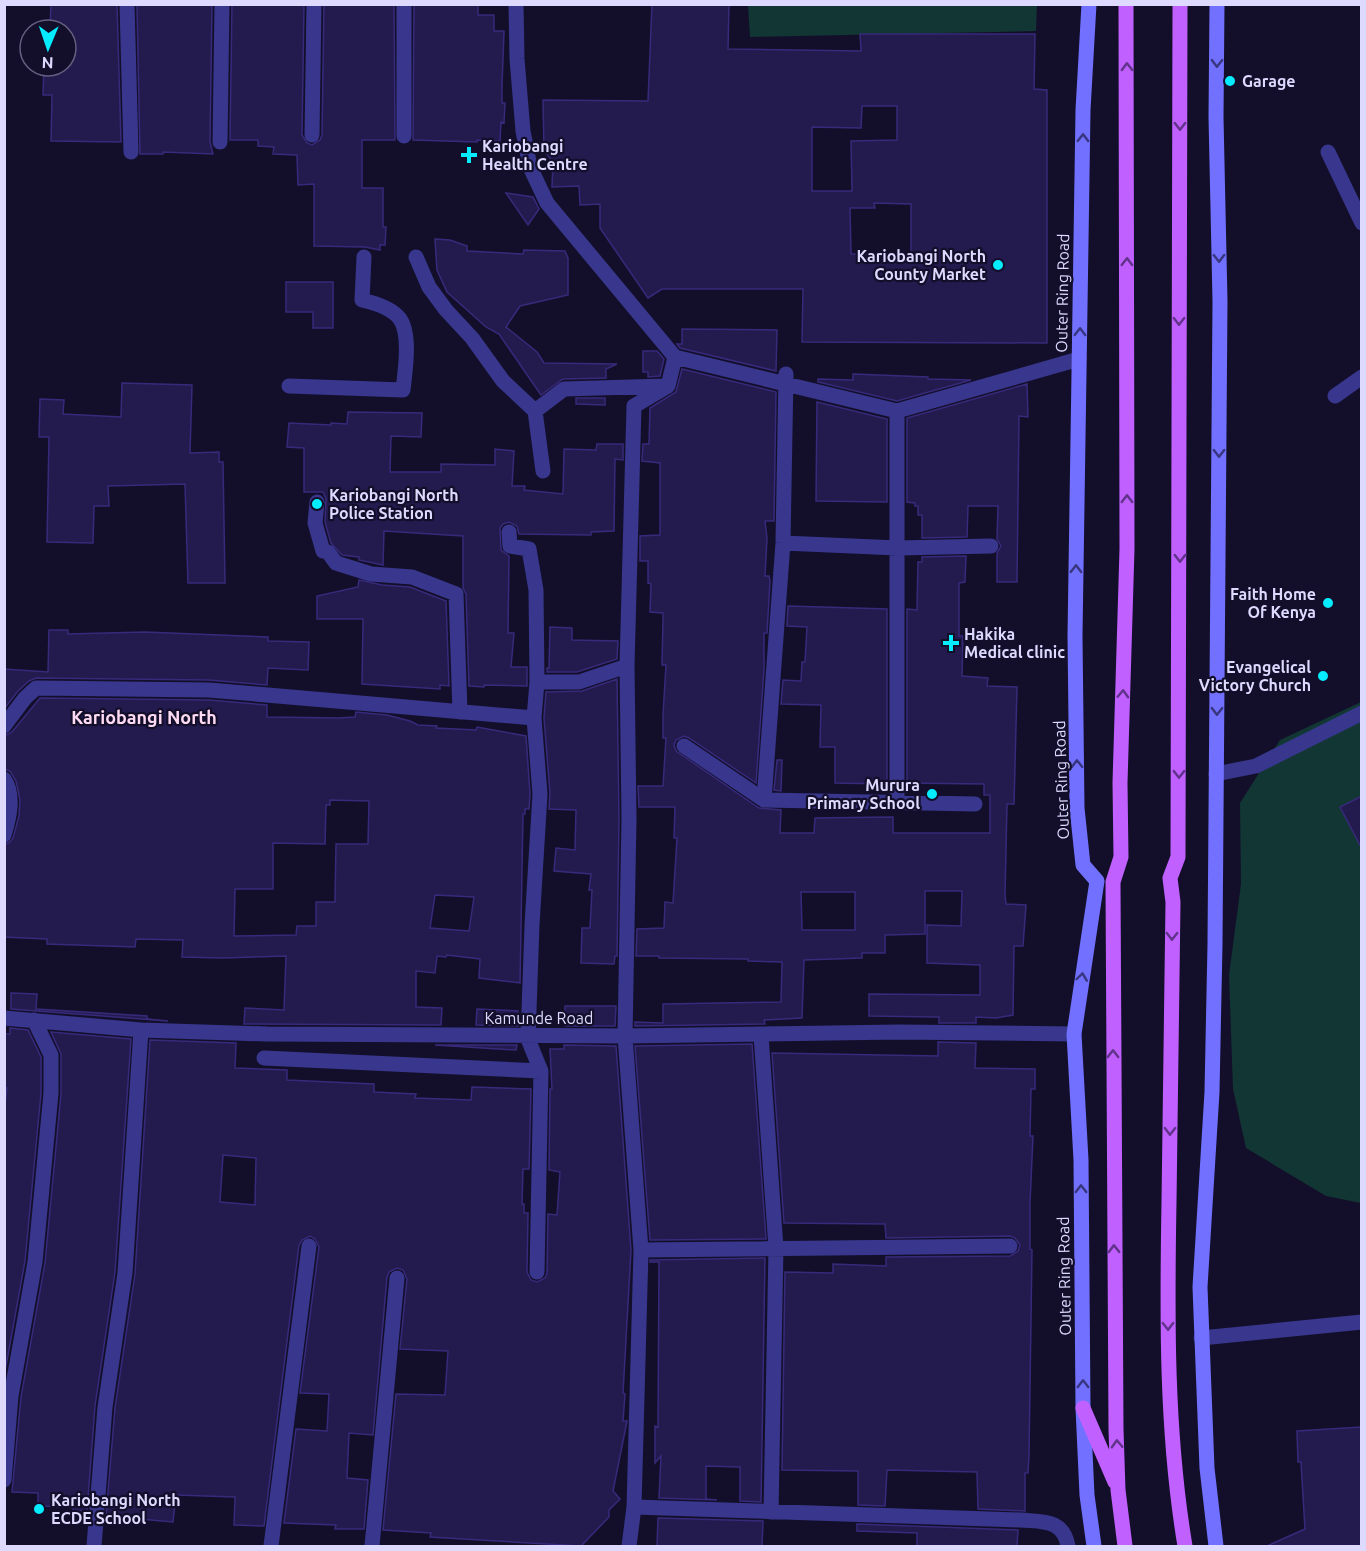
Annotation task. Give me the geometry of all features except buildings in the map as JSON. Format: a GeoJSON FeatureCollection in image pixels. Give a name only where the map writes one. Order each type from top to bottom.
{"type":"FeatureCollection","features":[{"type":"Feature","properties":{"kind":"main road","name":"Outer Ring Road"},"geometry":{"type":"LineString","coordinates":[[1089,4],[1083,110],[1075,636],[1077,808],[1083,865],[1096,880],[1074,1034],[1081,1160],[1083,1408],[1087,1495],[1094,1546]]}},
{"type":"Feature","properties":{"kind":"main road"},"geometry":{"type":"LineString","coordinates":[[1125,1546],[1118,1490],[1113,882],[1121,857],[1120,783],[1127,549],[1126,4]]}},
{"type":"Feature","properties":{"kind":"main road"},"geometry":{"type":"LineString","coordinates":[[1180,4],[1178,857],[1170,878],[1173,902],[1168,1291],[1169,1399],[1178,1504],[1185,1546]]}},
{"type":"Feature","properties":{"kind":"main road"},"geometry":{"type":"LineString","coordinates":[[1216,1546],[1207,1468],[1200,1287],[1212,1092],[1220,337],[1216,117],[1217,4]]}},
{"type":"Feature","properties":{"kind":"main road"},"geometry":{"type":"LineString","coordinates":[[1083,1408],[1118,1490]]}},
{"type":"Feature","properties":{"kind":"street"},"geometry":{"type":"LineString","coordinates":[[127,4],[131,152]]}},
{"type":"Feature","properties":{"kind":"street"},"geometry":{"type":"LineString","coordinates":[[220,142],[222,4]]}},
{"type":"Feature","properties":{"kind":"street"},"geometry":{"type":"LineString","coordinates":[[312,135],[314,4]]}},
{"type":"Feature","properties":{"kind":"street"},"geometry":{"type":"LineString","coordinates":[[404,4],[404,136]]}},
{"type":"Feature","properties":{"kind":"street"},"geometry":{"type":"LineString","coordinates":[[516,4],[517,58],[523,131],[530,167],[548,203],[675,357],[897,411],[1079,359]]}},
{"type":"Feature","properties":{"kind":"street"},"geometry":{"type":"LineString","coordinates":[[1328,152],[1362,223]]}},
{"type":"Feature","properties":{"kind":"street"},"geometry":{"type":"LineString","coordinates":[[289,386],[404,390],[407,342],[400,319],[382,305],[363,300],[364,257]]}},
{"type":"Feature","properties":{"kind":"street"},"geometry":{"type":"LineString","coordinates":[[416,257],[429,287],[455,322],[472,338],[503,381],[535,411],[543,471]]}},
{"type":"Feature","properties":{"kind":"street"},"geometry":{"type":"LineString","coordinates":[[629,1546],[634,1507],[641,1250],[625,1036],[629,819],[627,666],[634,406],[668,386],[675,357]]}},
{"type":"Feature","properties":{"kind":"street"},"geometry":{"type":"LineString","coordinates":[[764,800],[783,543],[786,374]]}},
{"type":"Feature","properties":{"kind":"street"},"geometry":{"type":"LineString","coordinates":[[1335,396],[1362,377]]}},
{"type":"Feature","properties":{"kind":"street"},"geometry":{"type":"LineString","coordinates":[[535,411],[564,389],[668,386]]}},
{"type":"Feature","properties":{"kind":"street"},"geometry":{"type":"LineString","coordinates":[[897,411],[897,802]]}},
{"type":"Feature","properties":{"kind":"street"},"geometry":{"type":"LineString","coordinates":[[317,502],[315,522],[322,551],[328,552],[336,563],[371,574],[412,578],[456,594],[460,712]]}},
{"type":"Feature","properties":{"kind":"street"},"geometry":{"type":"LineString","coordinates":[[509,531],[510,546],[529,549],[536,590],[537,682],[534,718],[540,794],[528,1039],[541,1071],[537,1272]]}},
{"type":"Feature","properties":{"kind":"street"},"geometry":{"type":"LineString","coordinates":[[783,543],[898,548],[991,546]]}},
{"type":"Feature","properties":{"kind":"street"},"geometry":{"type":"LineString","coordinates":[[537,682],[579,682],[627,666]]}},
{"type":"Feature","properties":{"kind":"street"},"geometry":{"type":"LineString","coordinates":[[4,726],[25,698],[36,688],[209,690],[534,718]]}},
{"type":"Feature","properties":{"kind":"street"},"geometry":{"type":"LineString","coordinates":[[1216,774],[1256,766],[1362,713]]}},
{"type":"Feature","properties":{"kind":"street"},"geometry":{"type":"LineString","coordinates":[[684,746],[764,800],[975,804]]}},
{"type":"Feature","properties":{"kind":"street"},"geometry":{"type":"LineString","coordinates":[[4,779],[9,785],[4,836]]}},
{"type":"Feature","properties":{"kind":"street","name":"Kamunde Road"},"geometry":{"type":"LineString","coordinates":[[4,1018],[141,1030],[267,1034],[625,1036],[899,1032],[1074,1034]]}},
{"type":"Feature","properties":{"kind":"street"},"geometry":{"type":"LineString","coordinates":[[4,1480],[11,1396],[34,1262],[51,1093],[51,1055],[34,1020]]}},
{"type":"Feature","properties":{"kind":"street"},"geometry":{"type":"LineString","coordinates":[[94,1546],[105,1407],[125,1273],[141,1030]]}},
{"type":"Feature","properties":{"kind":"street"},"geometry":{"type":"LineString","coordinates":[[761,1035],[776,1248],[771,1512]]}},
{"type":"Feature","properties":{"kind":"street"},"geometry":{"type":"LineString","coordinates":[[264,1058],[541,1071]]}},
{"type":"Feature","properties":{"kind":"street"},"geometry":{"type":"LineString","coordinates":[[271,1546],[309,1246]]}},
{"type":"Feature","properties":{"kind":"street"},"geometry":{"type":"LineString","coordinates":[[641,1250],[1010,1246]]}},
{"type":"Feature","properties":{"kind":"street"},"geometry":{"type":"LineString","coordinates":[[372,1546],[397,1278]]}},
{"type":"Feature","properties":{"kind":"street"},"geometry":{"type":"LineString","coordinates":[[1201,1338],[1362,1322]]}},
{"type":"Feature","properties":{"kind":"street"},"geometry":{"type":"LineString","coordinates":[[634,1507],[1052,1523],[1060,1528],[1068,1546]]}},
{"type":"Feature","properties":{"kind":"green space"},"geometry":{"type":"Polygon","coordinates":[[[748,5],[1037,5],[1036,31],[750,37],[748,5]]]}},
{"type":"Feature","properties":{"kind":"green space"},"geometry":{"type":"Polygon","coordinates":[[[1361,702],[1361,1203],[1326,1196],[1246,1148],[1233,1089],[1229,975],[1241,884],[1240,803],[1280,740],[1361,702]]]}},
{"type":"Feature","properties":{"kind":"place","name":"Garage"},"geometry":{"type":"Point","coordinates":[1230,81]}},
{"type":"Feature","properties":{"kind":"place","name":"Kariobangi Health Centre"},"geometry":{"type":"Point","coordinates":[469,155]}},
{"type":"Feature","properties":{"kind":"place","name":"Kariobangi North County Market"},"geometry":{"type":"Point","coordinates":[998,265]}},
{"type":"Feature","properties":{"kind":"place","name":"Kariobangi North Police Station"},"geometry":{"type":"Point","coordinates":[317,504]}},
{"type":"Feature","properties":{"kind":"place","name":"Faith Home Of Kenya"},"geometry":{"type":"Point","coordinates":[1328,603]}},
{"type":"Feature","properties":{"kind":"place","name":"Hakika Medical clinic"},"geometry":{"type":"Point","coordinates":[951,643]}},
{"type":"Feature","properties":{"kind":"place","name":"Evangelical Victory Church"},"geometry":{"type":"Point","coordinates":[1323,676]}},
{"type":"Feature","properties":{"kind":"place","name":"Murura Primary School"},"geometry":{"type":"Point","coordinates":[932,794]}},
{"type":"Feature","properties":{"kind":"place","name":"Kariobangi North ECDE School"},"geometry":{"type":"Point","coordinates":[39,1509]}},
{"type":"Feature","properties":{"kind":"district","name":"Kariobangi North"},"geometry":{"type":"Point","coordinates":[144,718]}}]}
